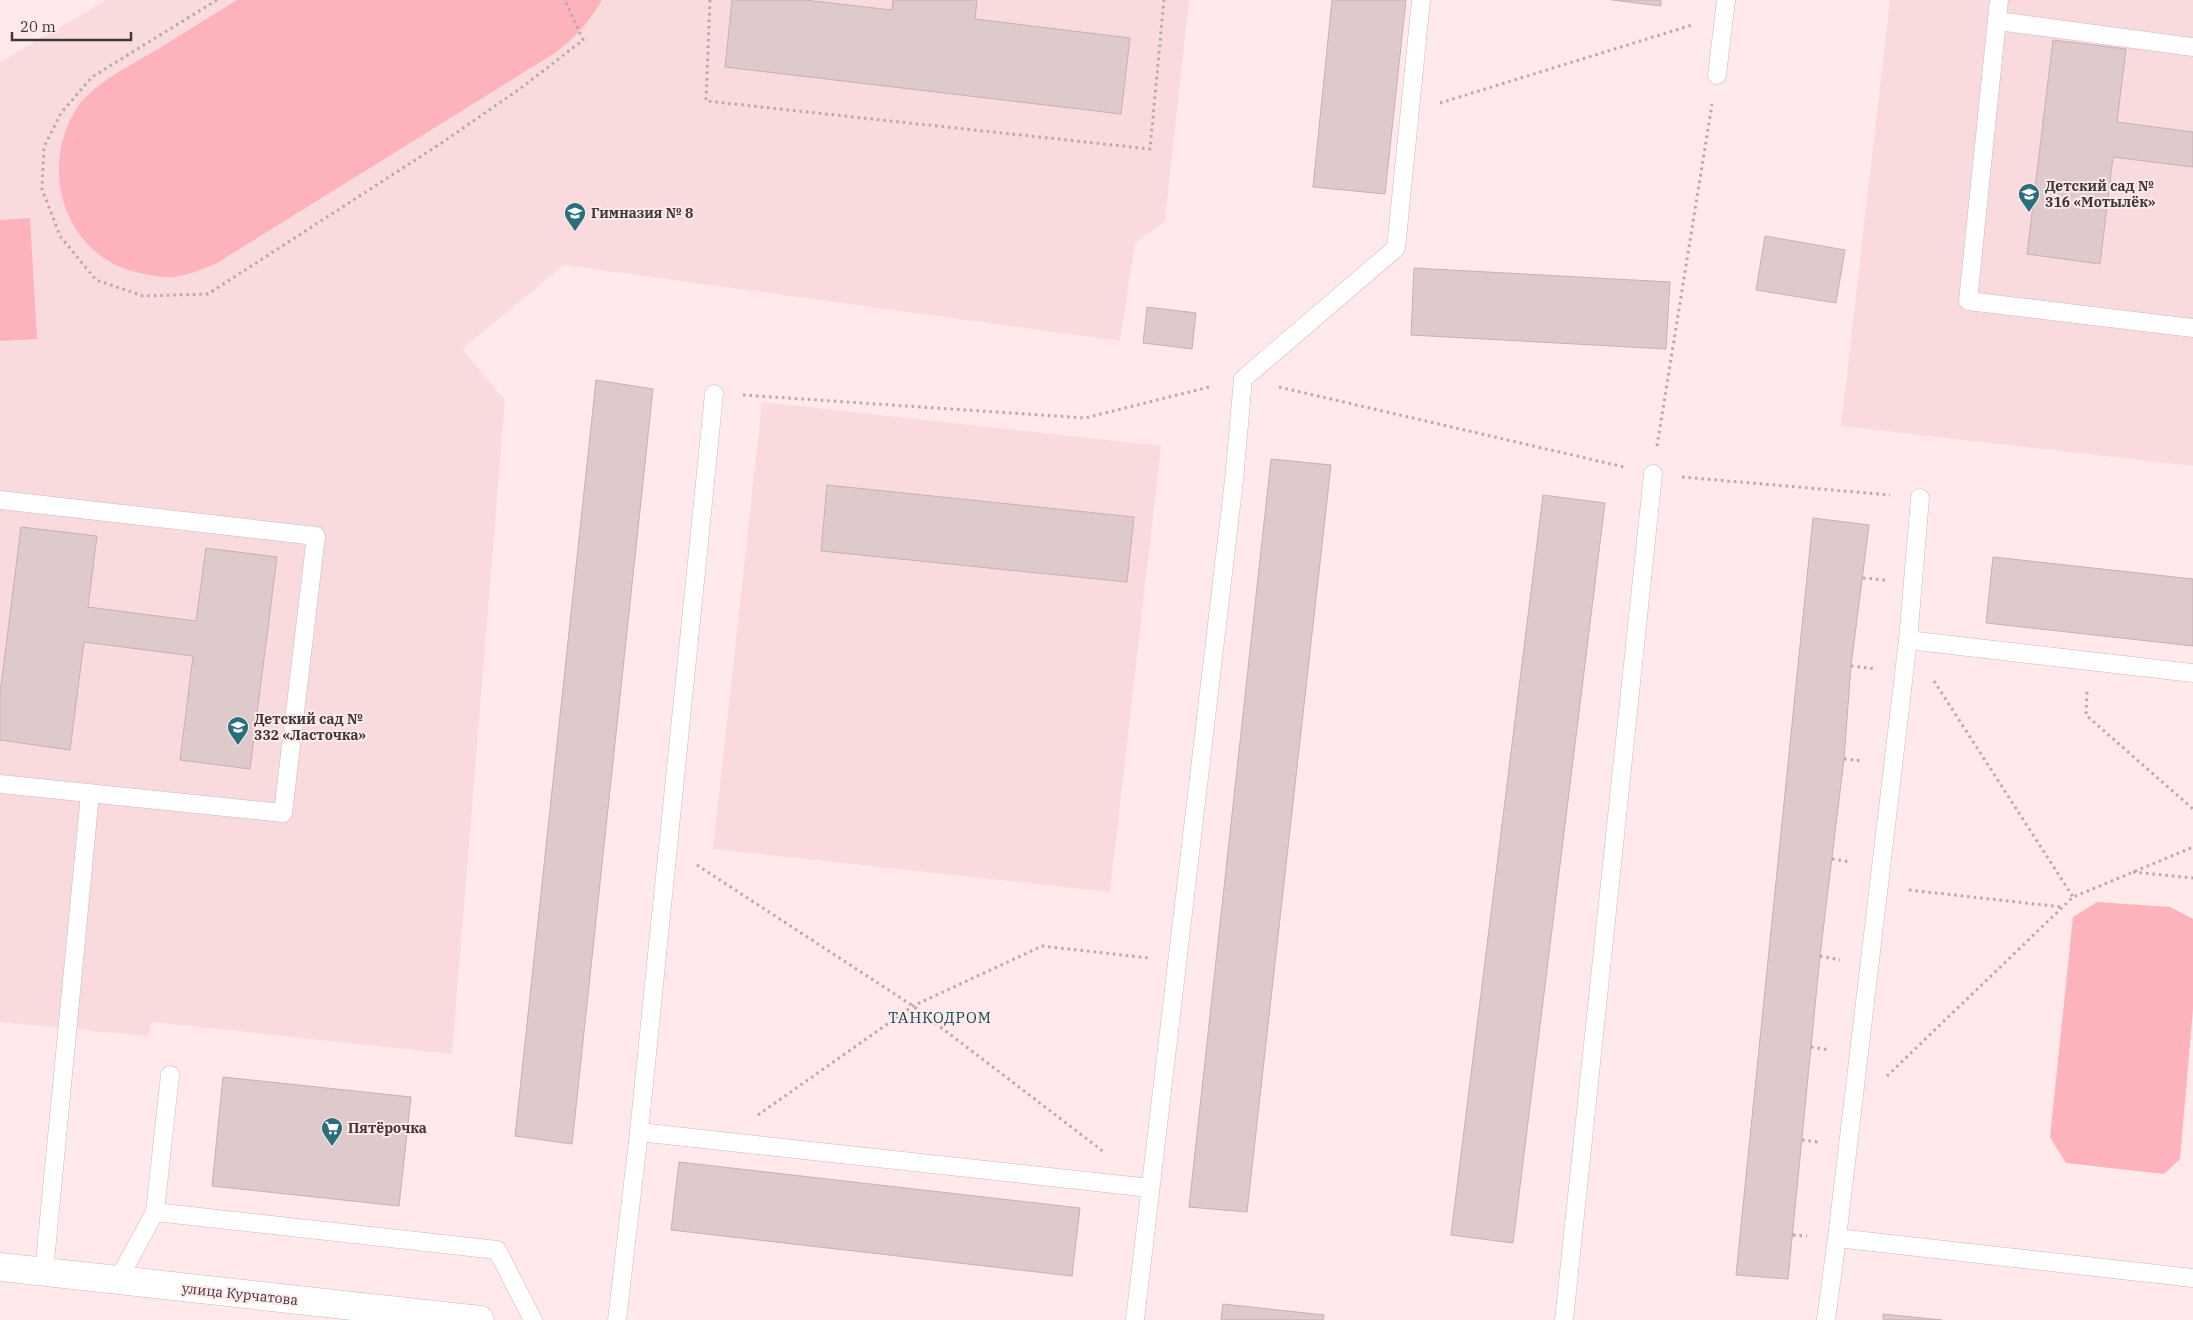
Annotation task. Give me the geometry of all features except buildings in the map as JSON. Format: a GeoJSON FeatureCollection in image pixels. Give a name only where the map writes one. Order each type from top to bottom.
{"type":"FeatureCollection","features":[{"type":"Feature","properties":{"kind":"street","name":"улица Курчатова"},"geometry":{"type":"LineString","coordinates":[[0,1267],[480,1320]]}},
{"type":"Feature","properties":{"kind":"lane"},"geometry":{"type":"LineString","coordinates":[[1134,1320],[1234,480],[1243,379],[1396,248],[1421,0]]}},
{"type":"Feature","properties":{"kind":"lane"},"geometry":{"type":"LineString","coordinates":[[1999,0],[1968,301],[2193,328]]}},
{"type":"Feature","properties":{"kind":"lane"},"geometry":{"type":"LineString","coordinates":[[1717,75],[1725,8]]}},
{"type":"Feature","properties":{"kind":"lane"},"geometry":{"type":"LineString","coordinates":[[1998,21],[2193,46]]}},
{"type":"Feature","properties":{"kind":"lane"},"geometry":{"type":"LineString","coordinates":[[617,1320],[639,1132],[714,394]]}},
{"type":"Feature","properties":{"kind":"lane"},"geometry":{"type":"LineString","coordinates":[[1564,1320],[1653,474]]}},
{"type":"Feature","properties":{"kind":"lane"},"geometry":{"type":"LineString","coordinates":[[1826,1320],[1908,640],[1920,498]]}},
{"type":"Feature","properties":{"kind":"lane"},"geometry":{"type":"LineString","coordinates":[[0,500],[316,536],[283,813],[0,784]]}},
{"type":"Feature","properties":{"kind":"lane"},"geometry":{"type":"LineString","coordinates":[[1908,640],[2193,673]]}},
{"type":"Feature","properties":{"kind":"lane"},"geometry":{"type":"LineString","coordinates":[[44,1272],[90,794]]}},
{"type":"Feature","properties":{"kind":"lane"},"geometry":{"type":"LineString","coordinates":[[118,1280],[155,1212],[170,1074]]}},
{"type":"Feature","properties":{"kind":"lane"},"geometry":{"type":"LineString","coordinates":[[639,1132],[1150,1188]]}},
{"type":"Feature","properties":{"kind":"lane"},"geometry":{"type":"LineString","coordinates":[[155,1212],[497,1250],[533,1320]]}},
{"type":"Feature","properties":{"kind":"lane"},"geometry":{"type":"LineString","coordinates":[[1837,1238],[2193,1278]]}},
{"type":"Feature","properties":{"kind":"path"},"geometry":{"type":"LineString","coordinates":[[217,0],[92,76],[61,113],[44,147],[42,189],[60,236],[96,280],[143,296],[208,294],[443,142],[522,88],[583,40],[565,0]]}},
{"type":"Feature","properties":{"kind":"path"},"geometry":{"type":"LineString","coordinates":[[710,0],[706,101],[1150,149],[1164,0]]}},
{"type":"Feature","properties":{"kind":"path"},"geometry":{"type":"LineString","coordinates":[[1409,113],[1725,8]]}},
{"type":"Feature","properties":{"kind":"path"},"geometry":{"type":"LineString","coordinates":[[1653,474],[1717,75]]}},
{"type":"Feature","properties":{"kind":"path"},"geometry":{"type":"LineString","coordinates":[[714,394],[1085,418],[1243,379],[1653,474],[1920,498]]}},
{"type":"Feature","properties":{"kind":"path"},"geometry":{"type":"LineString","coordinates":[[1908,640],[2072,897]]}},
{"type":"Feature","properties":{"kind":"path"},"geometry":{"type":"LineString","coordinates":[[2089,661],[2086,715],[2193,809]]}},
{"type":"Feature","properties":{"kind":"path"},"geometry":{"type":"LineString","coordinates":[[668,846],[913,1006],[1150,1188]]}},
{"type":"Feature","properties":{"kind":"path"},"geometry":{"type":"LineString","coordinates":[[1852,1110],[2072,897],[2193,847]]}},
{"type":"Feature","properties":{"kind":"path"},"geometry":{"type":"LineString","coordinates":[[2132,872],[2193,878]]}},
{"type":"Feature","properties":{"kind":"path"},"geometry":{"type":"LineString","coordinates":[[1879,886],[2062,907]]}},
{"type":"Feature","properties":{"kind":"path"},"geometry":{"type":"LineString","coordinates":[[720,1141],[913,1006],[1042,946],[1177,961]]}},
{"type":"Feature","properties":{"kind":"shaded area"},"geometry":{"type":"Polygon","coordinates":[[[107,0],[1189,0],[1165,221],[1135,243],[1120,341],[564,265],[462,349],[505,400],[452,1054],[152,1022],[148,1036],[0,1022],[0,62],[107,0]]]}},
{"type":"Feature","properties":{"kind":"shaded area"},"geometry":{"type":"Polygon","coordinates":[[[237,0],[602,0],[581,29],[555,53],[217,263],[191,273],[169,277],[136,272],[112,263],[91,248],[76,229],[65,208],[60,184],[59,159],[64,134],[82,101],[110,77],[237,0]]]}},
{"type":"Feature","properties":{"kind":"shaded area","name":"Детский сад № 316 «Мотылёк»"},"geometry":{"type":"Polygon","coordinates":[[[1890,0],[2193,0],[2193,466],[1841,426],[1890,0]]]}},
{"type":"Feature","properties":{"kind":"shaded area"},"geometry":{"type":"Polygon","coordinates":[[[30,218],[37,339],[0,341],[0,220],[30,218]]]}},
{"type":"Feature","properties":{"kind":"shaded area"},"geometry":{"type":"Polygon","coordinates":[[[762,402],[1161,446],[1110,892],[713,849],[762,402]]]}},
{"type":"Feature","properties":{"kind":"shaded area"},"geometry":{"type":"Polygon","coordinates":[[[2097,902],[2170,907],[2193,919],[2193,1009],[2180,1159],[2164,1174],[2066,1163],[2050,1137],[2073,917],[2097,902]]]}},
{"type":"Feature","properties":{"kind":"place","name":"Детский сад № 316 «Мотылёк»"},"geometry":{"type":"Point","coordinates":[2029,213]}},
{"type":"Feature","properties":{"kind":"place","name":"Гимназия № 8"},"geometry":{"type":"Point","coordinates":[575,232]}},
{"type":"Feature","properties":{"kind":"place","name":"Детский сад № 332 «Ласточка»"},"geometry":{"type":"Point","coordinates":[238,746]}},
{"type":"Feature","properties":{"kind":"place","name":"Пятёрочка"},"geometry":{"type":"Point","coordinates":[332,1147]}},
{"type":"Feature","properties":{"kind":"district","name":"ТАНКОДРОМ"},"geometry":{"type":"Point","coordinates":[940,1017]}}]}
